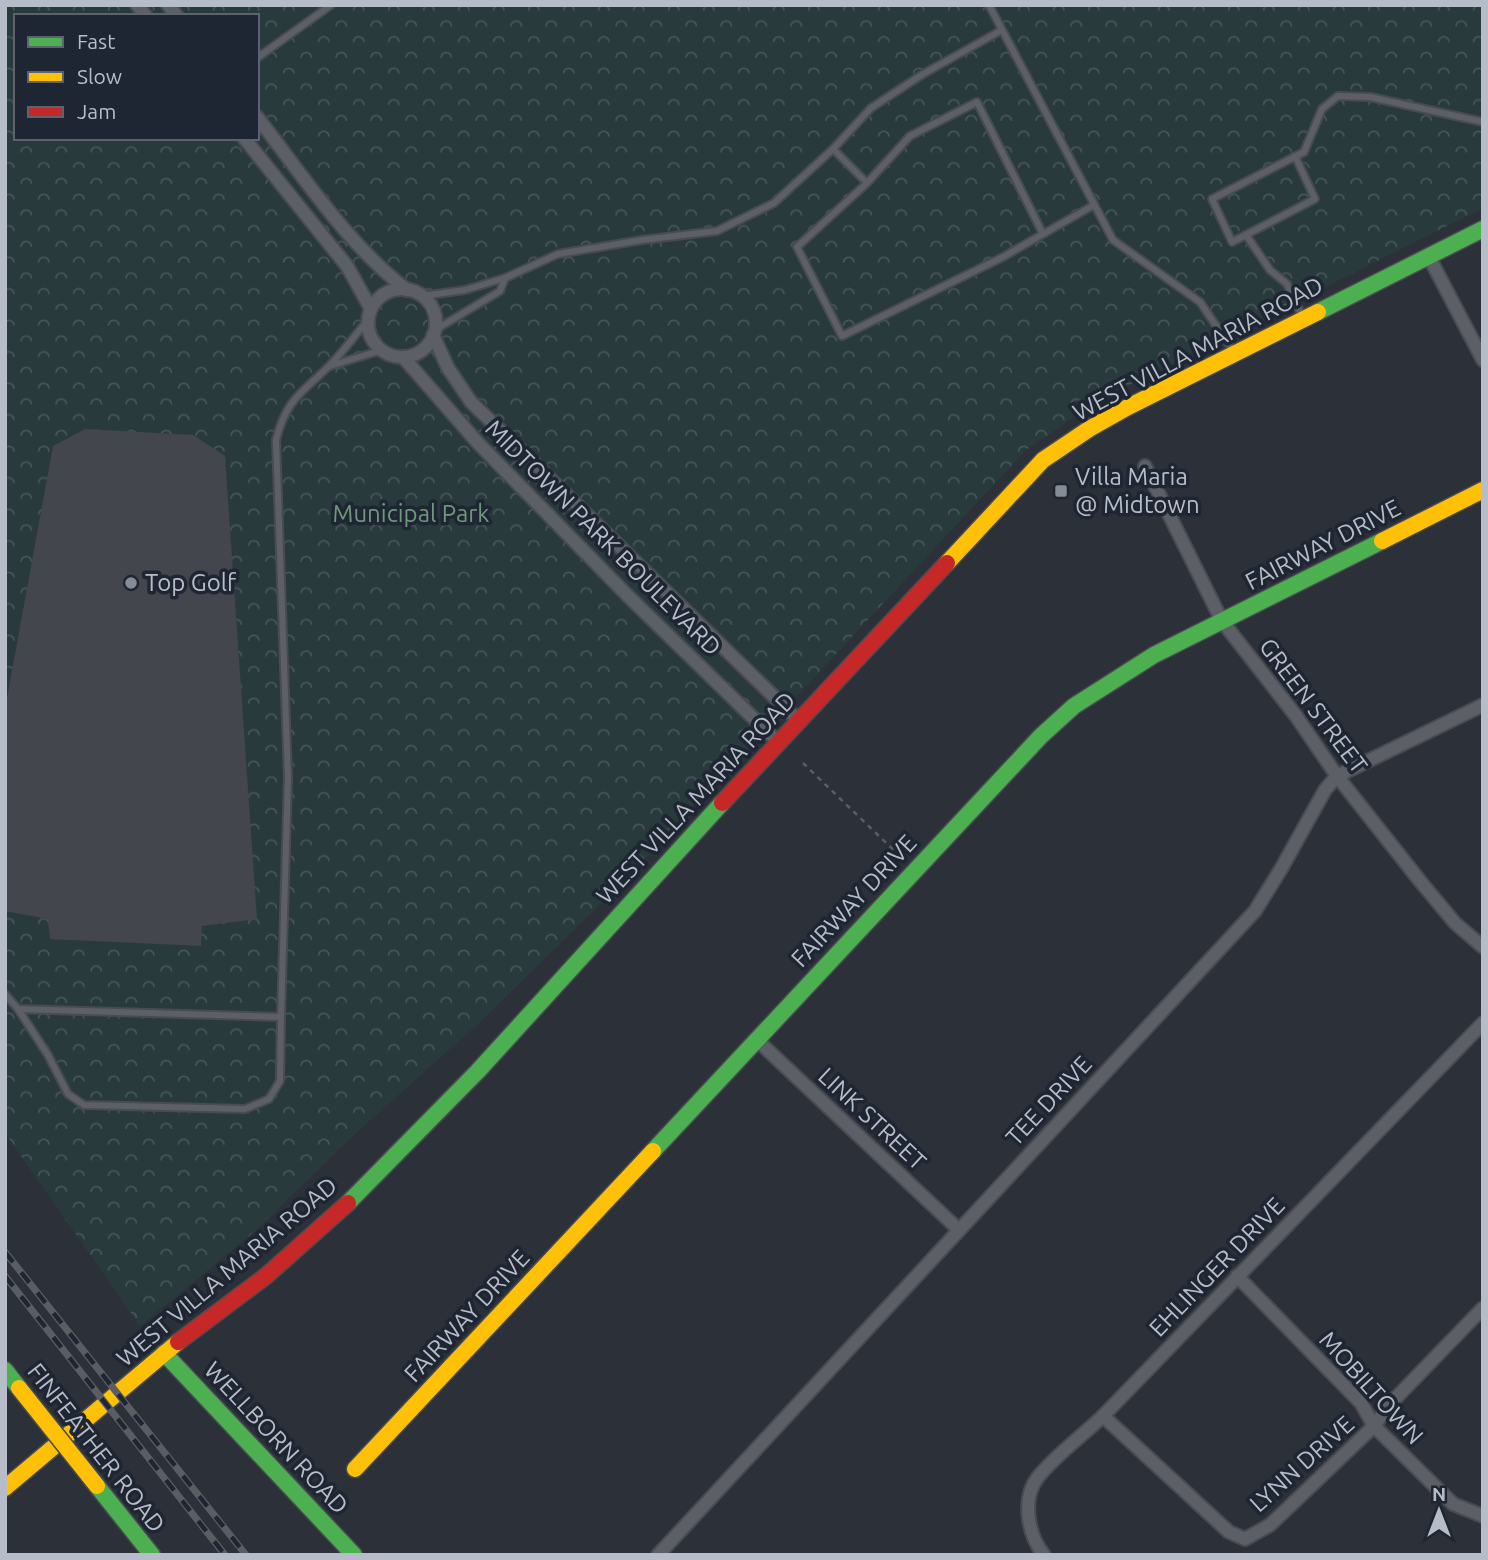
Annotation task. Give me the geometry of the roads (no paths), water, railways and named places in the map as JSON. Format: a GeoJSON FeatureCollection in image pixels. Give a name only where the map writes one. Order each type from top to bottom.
{"type":"FeatureCollection","features":[{"type":"Feature","properties":{"kind":"main road","name":"WEST VILLA MARIA ROAD"},"geometry":{"type":"LineString","coordinates":[[5,1488],[164,1353],[266,1276],[335,1216],[478,1070],[630,902],[1044,460],[1089,429],[1128,407],[1483,229]]}},
{"type":"Feature","properties":{"kind":"main road","name":"FAIRWAY DRIVE"},"geometry":{"type":"LineString","coordinates":[[355,1469],[914,870],[1073,706],[1154,655],[1483,490]]}},
{"type":"Feature","properties":{"kind":"main road","name":"WELLBORN ROAD"},"geometry":{"type":"LineString","coordinates":[[164,1353],[354,1555]]}},
{"type":"Feature","properties":{"kind":"main road","name":"FINFEATHER ROAD"},"geometry":{"type":"LineString","coordinates":[[5,1370],[152,1555]]}},
{"type":"Feature","properties":{"kind":"street"},"geometry":{"type":"LineString","coordinates":[[246,140],[347,266],[369,315],[369,332],[374,342],[382,350],[403,357],[422,350],[434,332],[433,311],[422,296],[407,290],[383,271],[347,234],[259,120]]}},
{"type":"Feature","properties":{"kind":"street"},"geometry":{"type":"LineString","coordinates":[[1428,255],[1483,360]]}},
{"type":"Feature","properties":{"kind":"street"},"geometry":{"type":"LineString","coordinates":[[369,315],[377,300],[386,293],[407,290]]}},
{"type":"Feature","properties":{"kind":"street","name":"MIDTOWN PARK BOULEVARD"},"geometry":{"type":"LineString","coordinates":[[434,332],[448,368],[471,402],[799,721]]}},
{"type":"Feature","properties":{"kind":"street","name":"MIDTOWN PARK BOULEVARD"},"geometry":{"type":"LineString","coordinates":[[403,357],[478,443],[627,595],[779,743]]}},
{"type":"Feature","properties":{"kind":"street","name":"GREEN STREET"},"geometry":{"type":"LineString","coordinates":[[1145,466],[1222,621],[1296,716],[1337,776],[1455,923],[1483,947]]}},
{"type":"Feature","properties":{"kind":"street","name":"TEE DRIVE"},"geometry":{"type":"LineString","coordinates":[[658,1555],[1255,911],[1325,790],[1337,776],[1483,705]]}},
{"type":"Feature","properties":{"kind":"street","name":"EHLINGER DRIVE"},"geometry":{"type":"LineString","coordinates":[[1044,1555],[1035,1540],[1028,1512],[1029,1497],[1037,1479],[1103,1416],[1483,1023]]}},
{"type":"Feature","properties":{"kind":"street","name":"LINK STREET"},"geometry":{"type":"LineString","coordinates":[[756,1039],[958,1229]]}},
{"type":"Feature","properties":{"kind":"street","name":"MOBILTOWN"},"geometry":{"type":"LineString","coordinates":[[1237,1276],[1361,1403],[1374,1426],[1452,1504],[1483,1516]]}},
{"type":"Feature","properties":{"kind":"street","name":"LYNN DRIVE"},"geometry":{"type":"LineString","coordinates":[[1103,1416],[1229,1532],[1245,1539],[1270,1525],[1374,1426],[1391,1404],[1483,1308]]}},
{"type":"Feature","properties":{"kind":"lane"},"geometry":{"type":"LineString","coordinates":[[259,57],[331,5]]}},
{"type":"Feature","properties":{"kind":"lane"},"geometry":{"type":"LineString","coordinates":[[989,5],[1113,240],[1200,302],[1235,354]]}},
{"type":"Feature","properties":{"kind":"lane"},"geometry":{"type":"LineString","coordinates":[[422,296],[465,290],[505,278],[558,254],[717,231],[774,203],[833,149],[871,108],[923,74],[1002,30]]}},
{"type":"Feature","properties":{"kind":"lane"},"geometry":{"type":"LineString","coordinates":[[1295,156],[1315,199],[1231,242],[1212,199],[1295,156],[1304,152],[1322,109],[1338,96],[1370,97],[1483,122]]}},
{"type":"Feature","properties":{"kind":"lane"},"geometry":{"type":"LineString","coordinates":[[1043,234],[977,102],[909,136],[867,183],[797,247],[842,336],[1003,257],[1094,205]]}},
{"type":"Feature","properties":{"kind":"lane"},"geometry":{"type":"LineString","coordinates":[[833,149],[867,183]]}},
{"type":"Feature","properties":{"kind":"lane"},"geometry":{"type":"LineString","coordinates":[[1246,235],[1269,270],[1287,284],[1303,320]]}},
{"type":"Feature","properties":{"kind":"lane"},"geometry":{"type":"LineString","coordinates":[[434,332],[500,291],[505,278]]}},
{"type":"Feature","properties":{"kind":"lane"},"geometry":{"type":"LineString","coordinates":[[5,994],[48,1055],[68,1094],[84,1105],[245,1109],[269,1099],[280,1081],[288,778],[276,440],[289,405],[306,385],[328,367],[369,315]]}},
{"type":"Feature","properties":{"kind":"lane"},"geometry":{"type":"LineString","coordinates":[[328,367],[382,350]]}},
{"type":"Feature","properties":{"kind":"lane"},"geometry":{"type":"LineString","coordinates":[[18,1009],[281,1017]]}},
{"type":"Feature","properties":{"kind":"railway"},"geometry":{"type":"LineString","coordinates":[[5,1252],[246,1555]]}},
{"type":"Feature","properties":{"kind":"railway"},"geometry":{"type":"LineString","coordinates":[[5,1276],[225,1555]]}},
{"type":"Feature","properties":{"kind":"place","name":"Villa Maria @ Midtown"},"geometry":{"type":"Point","coordinates":[1061,491]}},
{"type":"Feature","properties":{"kind":"place","name":"Top Golf"},"geometry":{"type":"Point","coordinates":[131,583]}},
{"type":"Feature","properties":{"kind":"park label","name":"Municipal Park"},"geometry":{"type":"Point","coordinates":[411,514]}}]}
